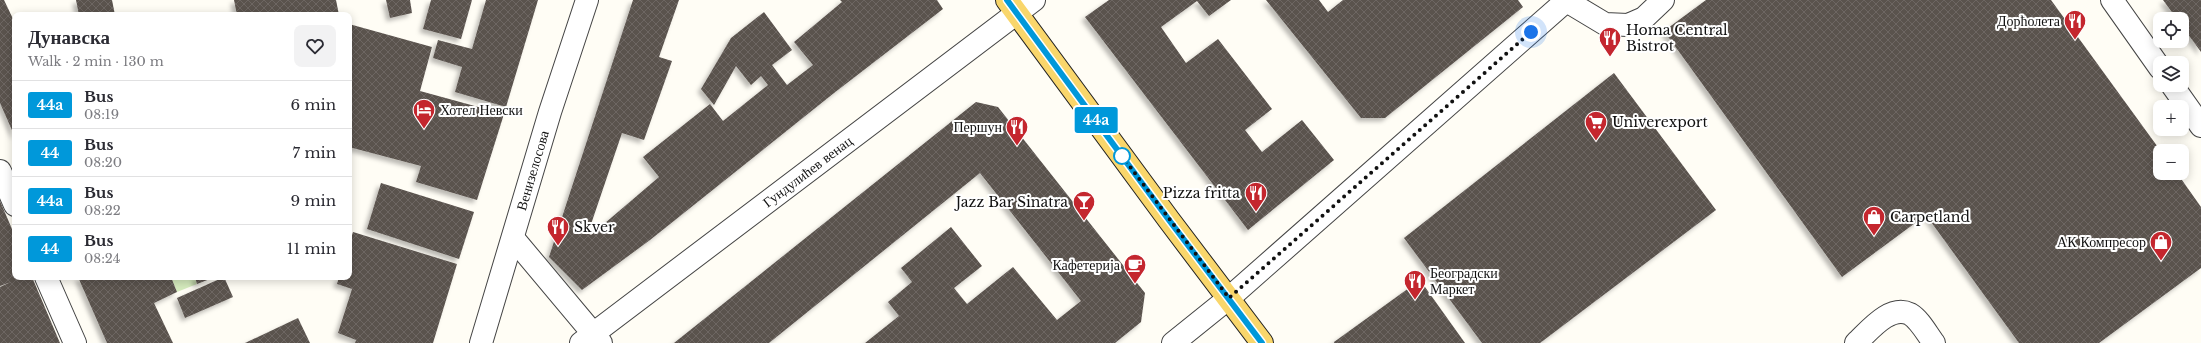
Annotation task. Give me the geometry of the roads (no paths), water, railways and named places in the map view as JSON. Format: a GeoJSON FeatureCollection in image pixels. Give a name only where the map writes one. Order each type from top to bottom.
{"type":"FeatureCollection","features":[{"type":"Feature","properties":{"kind":"main road"},"geometry":{"type":"LineString","coordinates":[[1012,7],[1262,343]]}},
{"type":"Feature","properties":{"kind":"street","name":"Венизелосова"},"geometry":{"type":"LineString","coordinates":[[482,343],[550,112],[588,0]]}},
{"type":"Feature","properties":{"kind":"street","name":"Гундулићев венац"},"geometry":{"type":"LineString","coordinates":[[592,340],[1012,7],[1034,0]]}},
{"type":"Feature","properties":{"kind":"street"},"geometry":{"type":"LineString","coordinates":[[1173,343],[1229,298],[1565,1],[1605,24],[1628,25],[1644,18],[1663,0]]}},
{"type":"Feature","properties":{"kind":"street"},"geometry":{"type":"LineString","coordinates":[[2112,0],[2153,58]]}},
{"type":"Feature","properties":{"kind":"street"},"geometry":{"type":"LineString","coordinates":[[2177,92],[2201,126]]}},
{"type":"Feature","properties":{"kind":"street"},"geometry":{"type":"LineString","coordinates":[[0,171],[12,199]]}},
{"type":"Feature","properties":{"kind":"street"},"geometry":{"type":"LineString","coordinates":[[513,238],[592,340]]}},
{"type":"Feature","properties":{"kind":"street"},"geometry":{"type":"LineString","coordinates":[[47,280],[75,343]]}},
{"type":"Feature","properties":{"kind":"street"},"geometry":{"type":"LineString","coordinates":[[1856,343],[1884,318],[1897,312],[1910,314],[1934,343]]}},
{"type":"Feature","properties":{"kind":"place","name":"Дорћолета"},"geometry":{"type":"Point","coordinates":[2075,40]}},
{"type":"Feature","properties":{"kind":"place","name":"Homa Central Bistrot"},"geometry":{"type":"Point","coordinates":[1610,58]}},
{"type":"Feature","properties":{"kind":"place","name":"Хотел Невски"},"geometry":{"type":"Point","coordinates":[424,130]}},
{"type":"Feature","properties":{"kind":"place","name":"Univerexport"},"geometry":{"type":"Point","coordinates":[1596,142]}},
{"type":"Feature","properties":{"kind":"place","name":"Першун"},"geometry":{"type":"Point","coordinates":[1017,146]}},
{"type":"Feature","properties":{"kind":"place","name":"Pizza fritta"},"geometry":{"type":"Point","coordinates":[1256,212]}},
{"type":"Feature","properties":{"kind":"place","name":"Jazz Bar Sinatra"},"geometry":{"type":"Point","coordinates":[1084,222]}},
{"type":"Feature","properties":{"kind":"place","name":"Carpetland"},"geometry":{"type":"Point","coordinates":[1874,236]}},
{"type":"Feature","properties":{"kind":"place","name":"Skver"},"geometry":{"type":"Point","coordinates":[558,246]}},
{"type":"Feature","properties":{"kind":"place","name":"АК Компресор"},"geometry":{"type":"Point","coordinates":[2161,262]}},
{"type":"Feature","properties":{"kind":"place","name":"Кафетерија"},"geometry":{"type":"Point","coordinates":[1135,284]}},
{"type":"Feature","properties":{"kind":"place","name":"Београдски Маркет"},"geometry":{"type":"Point","coordinates":[1415,300]}}]}
